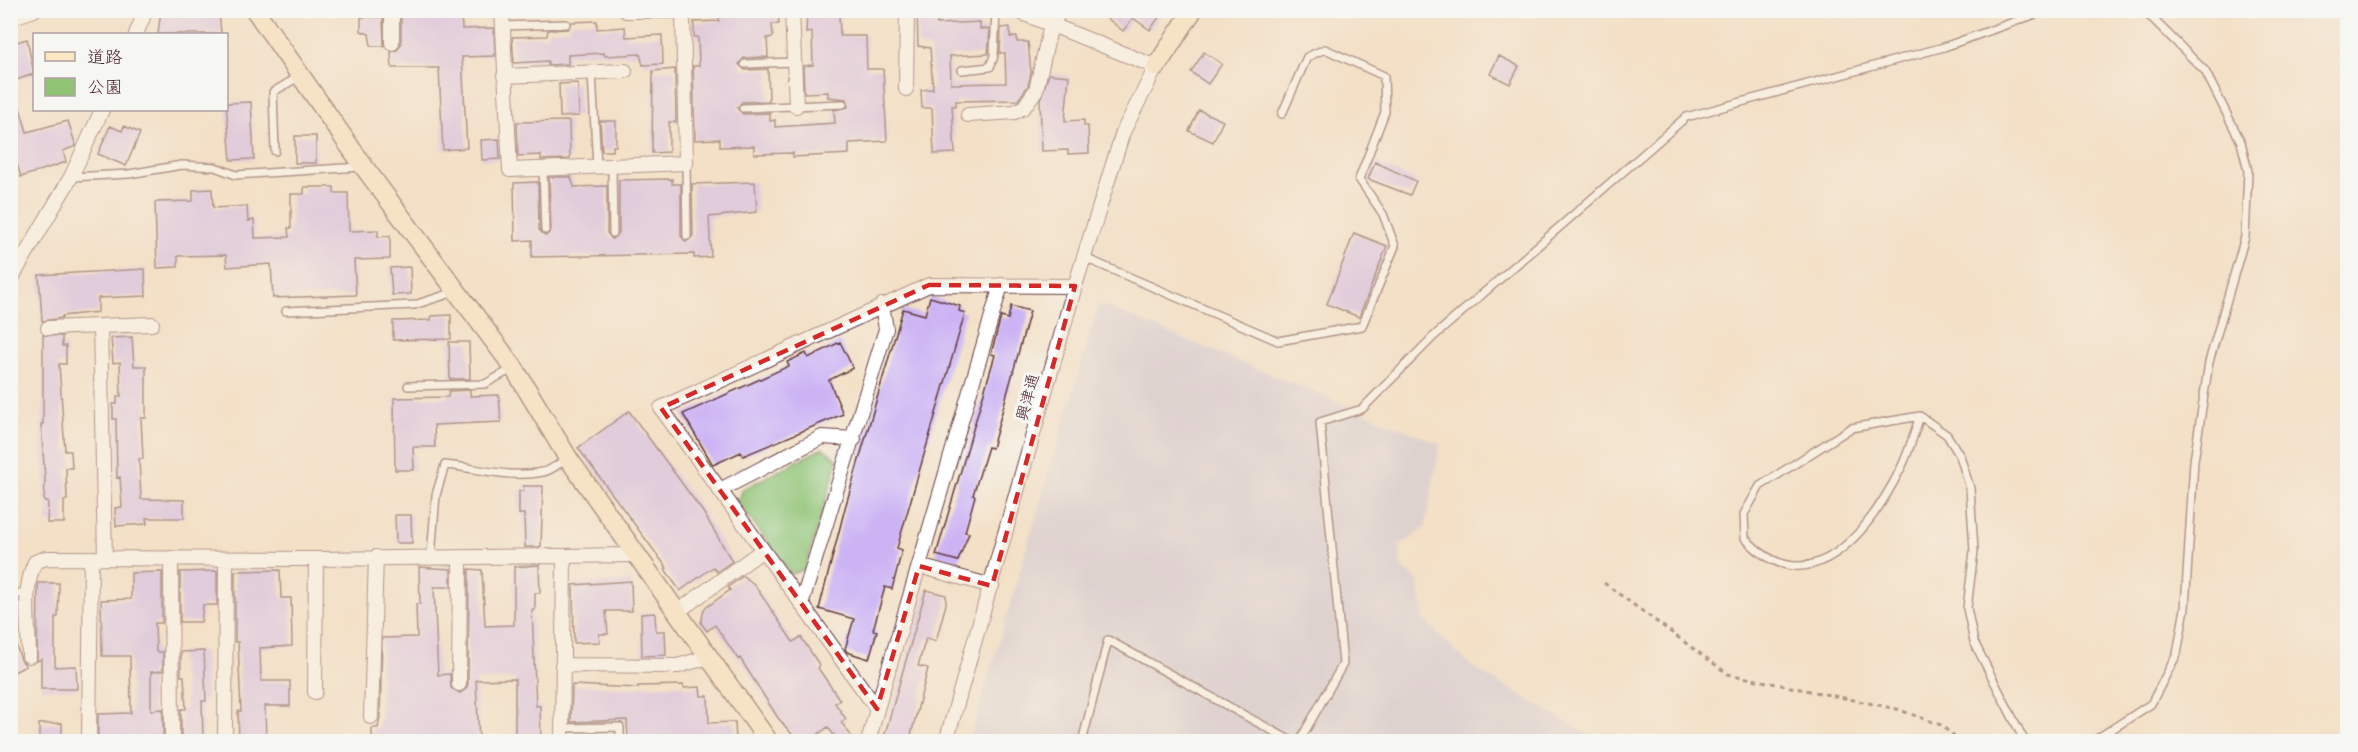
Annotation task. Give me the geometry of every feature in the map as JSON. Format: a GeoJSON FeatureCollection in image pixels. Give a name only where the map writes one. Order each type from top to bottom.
{"type":"FeatureCollection","features":[{"type":"Feature","properties":{"kind":"street"},"geometry":{"type":"LineString","coordinates":[[10,18],[33,10]]}},
{"type":"Feature","properties":{"kind":"street"},"geometry":{"type":"LineString","coordinates":[[136,33],[146,10]]}},
{"type":"Feature","properties":{"kind":"street"},"geometry":{"type":"LineString","coordinates":[[255,10],[364,166],[514,368],[568,458],[769,741]]}},
{"type":"Feature","properties":{"kind":"street"},"geometry":{"type":"LineString","coordinates":[[392,10],[392,44]]}},
{"type":"Feature","properties":{"kind":"street"},"geometry":{"type":"LineString","coordinates":[[502,10],[510,170],[686,163],[683,11],[626,11]]}},
{"type":"Feature","properties":{"kind":"street"},"geometry":{"type":"LineString","coordinates":[[792,10],[796,106]]}},
{"type":"Feature","properties":{"kind":"street"},"geometry":{"type":"LineString","coordinates":[[906,89],[907,10]]}},
{"type":"Feature","properties":{"kind":"street"},"geometry":{"type":"LineString","coordinates":[[1015,10],[1156,67],[1193,10]]}},
{"type":"Feature","properties":{"kind":"street"},"geometry":{"type":"LineString","coordinates":[[968,115],[1015,112],[1024,107],[1036,90],[1051,25],[1061,10]]}},
{"type":"Feature","properties":{"kind":"street","name":"興津通"},"geometry":{"type":"LineString","coordinates":[[946,741],[992,586],[1075,286],[1123,132],[1156,67]]}},
{"type":"Feature","properties":{"kind":"street"},"geometry":{"type":"LineString","coordinates":[[504,76],[625,71]]}},
{"type":"Feature","properties":{"kind":"street"},"geometry":{"type":"LineString","coordinates":[[10,281],[71,177],[102,111]]}},
{"type":"Feature","properties":{"kind":"street"},"geometry":{"type":"LineString","coordinates":[[877,709],[661,408],[928,285],[1075,286]]}},
{"type":"Feature","properties":{"kind":"street"},"geometry":{"type":"LineString","coordinates":[[868,741],[1001,285]]}},
{"type":"Feature","properties":{"kind":"street"},"geometry":{"type":"LineString","coordinates":[[802,602],[854,440],[886,329],[882,305]]}},
{"type":"Feature","properties":{"kind":"street"},"geometry":{"type":"LineString","coordinates":[[48,328],[153,324]]}},
{"type":"Feature","properties":{"kind":"street"},"geometry":{"type":"LineString","coordinates":[[89,741],[98,558],[100,326]]}},
{"type":"Feature","properties":{"kind":"street"},"geometry":{"type":"LineString","coordinates":[[720,490],[822,437],[854,440]]}},
{"type":"Feature","properties":{"kind":"street"},"geometry":{"type":"LineString","coordinates":[[677,612],[763,550]]}},
{"type":"Feature","properties":{"kind":"street"},"geometry":{"type":"LineString","coordinates":[[29,656],[29,589],[36,562],[46,558],[315,559],[636,555]]}},
{"type":"Feature","properties":{"kind":"street"},"geometry":{"type":"LineString","coordinates":[[371,717],[376,557]]}},
{"type":"Feature","properties":{"kind":"street"},"geometry":{"type":"LineString","coordinates":[[562,735],[564,557]]}},
{"type":"Feature","properties":{"kind":"street"},"geometry":{"type":"LineString","coordinates":[[171,558],[172,741]]}},
{"type":"Feature","properties":{"kind":"street"},"geometry":{"type":"LineString","coordinates":[[459,684],[460,558]]}},
{"type":"Feature","properties":{"kind":"street"},"geometry":{"type":"LineString","coordinates":[[225,741],[226,559]]}},
{"type":"Feature","properties":{"kind":"street"},"geometry":{"type":"LineString","coordinates":[[315,559],[315,692]]}},
{"type":"Feature","properties":{"kind":"street"},"geometry":{"type":"LineString","coordinates":[[920,566],[992,586]]}},
{"type":"Feature","properties":{"kind":"street"},"geometry":{"type":"LineString","coordinates":[[562,665],[678,666],[708,657]]}},
{"type":"Feature","properties":{"kind":"lane"},"geometry":{"type":"LineString","coordinates":[[962,70],[990,67],[994,56],[996,10]]}},
{"type":"Feature","properties":{"kind":"lane"},"geometry":{"type":"LineString","coordinates":[[1299,741],[1343,664],[1320,422],[1362,409],[1433,336],[1686,117],[1944,47],[2047,10]]}},
{"type":"Feature","properties":{"kind":"lane"},"geometry":{"type":"LineString","coordinates":[[2092,741],[2151,704],[2177,654],[2185,609],[2194,461],[2209,362],[2245,237],[2247,171],[2241,142],[2205,71],[2141,10]]}},
{"type":"Feature","properties":{"kind":"lane"},"geometry":{"type":"LineString","coordinates":[[503,26],[566,24]]}},
{"type":"Feature","properties":{"kind":"lane"},"geometry":{"type":"LineString","coordinates":[[1085,258],[1278,341],[1362,326],[1395,246],[1383,214],[1359,179],[1385,112],[1384,76],[1325,50],[1307,57],[1282,114]]}},
{"type":"Feature","properties":{"kind":"lane"},"geometry":{"type":"LineString","coordinates":[[745,64],[794,62]]}},
{"type":"Feature","properties":{"kind":"lane"},"geometry":{"type":"LineString","coordinates":[[592,73],[597,166]]}},
{"type":"Feature","properties":{"kind":"lane"},"geometry":{"type":"LineString","coordinates":[[275,152],[273,92],[301,76]]}},
{"type":"Feature","properties":{"kind":"lane"},"geometry":{"type":"LineString","coordinates":[[743,108],[843,104]]}},
{"type":"Feature","properties":{"kind":"lane"},"geometry":{"type":"LineString","coordinates":[[686,163],[687,236]]}},
{"type":"Feature","properties":{"kind":"lane"},"geometry":{"type":"LineString","coordinates":[[71,177],[129,174],[182,165],[215,166],[236,174],[364,166]]}},
{"type":"Feature","properties":{"kind":"lane"},"geometry":{"type":"LineString","coordinates":[[612,166],[613,233]]}},
{"type":"Feature","properties":{"kind":"lane"},"geometry":{"type":"LineString","coordinates":[[543,169],[545,230]]}},
{"type":"Feature","properties":{"kind":"lane"},"geometry":{"type":"LineString","coordinates":[[286,311],[414,305],[458,291]]}},
{"type":"Feature","properties":{"kind":"lane"},"geometry":{"type":"LineString","coordinates":[[408,386],[485,384],[514,368]]}},
{"type":"Feature","properties":{"kind":"lane"},"geometry":{"type":"LineString","coordinates":[[1920,416],[1902,466],[1875,516],[1844,548],[1813,566],[1784,565],[1760,555],[1744,538],[1744,514],[1760,486],[1851,428],[1920,416],[1947,435],[1960,456],[1970,488],[1974,551],[1967,608],[1974,642],[2025,741]]}},
{"type":"Feature","properties":{"kind":"lane"},"geometry":{"type":"LineString","coordinates":[[431,556],[436,495],[445,465],[477,468],[502,475],[545,472],[568,458]]}},
{"type":"Feature","properties":{"kind":"lane"},"geometry":{"type":"LineString","coordinates":[[10,598],[29,589]]}},
{"type":"Feature","properties":{"kind":"lane"},"geometry":{"type":"LineString","coordinates":[[1082,741],[1108,640],[1293,741]]}},
{"type":"Feature","properties":{"kind":"lane"},"geometry":{"type":"LineString","coordinates":[[562,735],[620,727],[620,741]]}},
{"type":"Feature","properties":{"kind":"path"},"geometry":{"type":"LineString","coordinates":[[1604,583],[1728,674],[1897,709],[1941,725],[1960,741]]}},
{"type":"Feature","properties":{"kind":"highlighted area"},"geometry":{"type":"Polygon","coordinates":[[[929,285],[1075,286],[992,586],[919,566],[877,709],[661,408],[929,285]]]}},
{"type":"Feature","properties":{"kind":"shaded area"},"geometry":{"type":"Polygon","coordinates":[[[1099,304],[1440,444],[1425,528],[1399,546],[1401,566],[1418,581],[1424,619],[1472,667],[1599,741],[969,742],[1099,304]]]}},
{"type":"Feature","properties":{"kind":"green space"},"geometry":{"type":"Polygon","coordinates":[[[823,448],[838,460],[805,569],[791,574],[738,502],[743,489],[823,448]]]}},
{"type":"Feature","properties":{"kind":"building"},"geometry":{"type":"Polygon","coordinates":[[[161,10],[219,10],[221,33],[158,33],[161,10]]]}},
{"type":"Feature","properties":{"kind":"building"},"geometry":{"type":"Polygon","coordinates":[[[401,10],[461,10],[462,29],[494,28],[495,56],[462,57],[467,148],[443,150],[439,68],[392,68],[391,52],[397,50],[401,44],[401,10]]]}},
{"type":"Feature","properties":{"kind":"building"},"geometry":{"type":"Polygon","coordinates":[[[719,10],[778,10],[779,24],[772,24],[773,37],[767,38],[768,57],[744,58],[739,64],[745,70],[768,69],[769,101],[742,102],[737,108],[743,114],[770,113],[770,121],[775,120],[775,127],[835,123],[834,110],[848,107],[846,99],[828,97],[828,92],[804,93],[803,66],[813,65],[812,32],[806,33],[807,10],[839,10],[840,36],[866,36],[867,69],[883,69],[887,141],[849,143],[849,154],[793,157],[793,153],[754,154],[754,146],[720,147],[720,139],[695,140],[693,66],[699,66],[698,37],[694,37],[694,22],[719,21],[719,10]]]}},
{"type":"Feature","properties":{"kind":"building"},"geometry":{"type":"Polygon","coordinates":[[[917,10],[936,10],[937,24],[980,22],[980,29],[990,29],[988,54],[950,56],[951,84],[1006,83],[1005,53],[1000,53],[1001,28],[1010,27],[1010,37],[1017,37],[1017,42],[1028,42],[1031,73],[1028,86],[1018,100],[956,101],[956,106],[952,106],[955,153],[934,154],[932,108],[922,108],[921,90],[933,89],[930,48],[918,46],[917,10]]]}},
{"type":"Feature","properties":{"kind":"building"},"geometry":{"type":"Polygon","coordinates":[[[1097,10],[1164,10],[1150,30],[1133,18],[1123,31],[1097,10]]]}},
{"type":"Feature","properties":{"kind":"building"},"geometry":{"type":"Polygon","coordinates":[[[361,17],[383,17],[384,46],[371,46],[369,34],[361,31],[361,17]]]}},
{"type":"Feature","properties":{"kind":"building"},"geometry":{"type":"Polygon","coordinates":[[[597,21],[597,29],[625,27],[626,37],[662,35],[663,64],[643,65],[640,54],[605,56],[604,53],[568,55],[568,64],[548,65],[548,61],[514,63],[512,37],[547,36],[548,30],[568,29],[571,22],[597,21]]]}},
{"type":"Feature","properties":{"kind":"building"},"geometry":{"type":"Polygon","coordinates":[[[27,39],[33,74],[10,82],[10,44],[27,39]]]}},
{"type":"Feature","properties":{"kind":"building"},"geometry":{"type":"Polygon","coordinates":[[[1204,52],[1222,64],[1208,84],[1191,72],[1204,52]]]}},
{"type":"Feature","properties":{"kind":"building"},"geometry":{"type":"Polygon","coordinates":[[[1499,56],[1519,66],[1510,84],[1490,74],[1499,56]]]}},
{"type":"Feature","properties":{"kind":"building"},"geometry":{"type":"Polygon","coordinates":[[[675,69],[676,122],[669,122],[669,152],[652,153],[653,71],[675,69]]]}},
{"type":"Feature","properties":{"kind":"building"},"geometry":{"type":"Polygon","coordinates":[[[1049,74],[1069,76],[1065,121],[1084,120],[1084,126],[1088,126],[1089,153],[1068,154],[1068,150],[1042,151],[1040,100],[1049,74]]]}},
{"type":"Feature","properties":{"kind":"building"},"geometry":{"type":"Polygon","coordinates":[[[578,83],[579,116],[560,117],[559,84],[578,83]]]}},
{"type":"Feature","properties":{"kind":"building"},"geometry":{"type":"Polygon","coordinates":[[[10,88],[14,88],[27,132],[68,121],[76,146],[63,151],[66,162],[21,177],[10,141],[10,88]]]}},
{"type":"Feature","properties":{"kind":"building"},"geometry":{"type":"Polygon","coordinates":[[[251,102],[254,159],[231,160],[228,103],[251,102]]]}},
{"type":"Feature","properties":{"kind":"building"},"geometry":{"type":"Polygon","coordinates":[[[1199,110],[1223,121],[1213,142],[1189,131],[1199,110]]]}},
{"type":"Feature","properties":{"kind":"building"},"geometry":{"type":"Polygon","coordinates":[[[569,121],[570,159],[541,160],[541,155],[518,156],[517,122],[569,121]]]}},
{"type":"Feature","properties":{"kind":"building"},"geometry":{"type":"Polygon","coordinates":[[[600,121],[616,121],[616,146],[613,146],[613,151],[602,151],[600,121]]]}},
{"type":"Feature","properties":{"kind":"building"},"geometry":{"type":"Polygon","coordinates":[[[110,126],[122,131],[124,126],[140,133],[126,166],[98,154],[110,126]]]}},
{"type":"Feature","properties":{"kind":"building"},"geometry":{"type":"Polygon","coordinates":[[[295,136],[316,136],[316,163],[295,163],[295,136]]]}},
{"type":"Feature","properties":{"kind":"building"},"geometry":{"type":"Polygon","coordinates":[[[499,139],[500,159],[482,160],[481,140],[499,139]]]}},
{"type":"Feature","properties":{"kind":"building"},"geometry":{"type":"Polygon","coordinates":[[[1375,162],[1416,181],[1410,195],[1368,179],[1375,162]]]}},
{"type":"Feature","properties":{"kind":"building"},"geometry":{"type":"Polygon","coordinates":[[[549,177],[571,177],[574,187],[607,186],[607,233],[612,239],[619,233],[619,180],[672,179],[672,184],[681,184],[681,236],[686,242],[693,236],[692,184],[755,182],[757,212],[709,217],[711,257],[694,258],[694,254],[532,257],[532,240],[515,241],[514,183],[538,182],[539,230],[546,236],[551,230],[549,177]]]}},
{"type":"Feature","properties":{"kind":"building"},"geometry":{"type":"Polygon","coordinates":[[[304,187],[334,187],[334,193],[348,193],[349,231],[378,230],[378,237],[390,236],[390,259],[354,260],[356,295],[273,298],[271,264],[227,267],[226,255],[178,256],[178,267],[157,268],[155,202],[193,201],[193,190],[212,189],[213,208],[247,206],[248,221],[254,220],[255,238],[289,237],[291,194],[304,194],[304,187]]]}},
{"type":"Feature","properties":{"kind":"building"},"geometry":{"type":"Polygon","coordinates":[[[1354,233],[1387,246],[1359,317],[1327,304],[1354,233]]]}},
{"type":"Feature","properties":{"kind":"building"},"geometry":{"type":"Polygon","coordinates":[[[410,267],[411,294],[392,295],[390,268],[410,267]]]}},
{"type":"Feature","properties":{"kind":"building"},"geometry":{"type":"Polygon","coordinates":[[[145,269],[146,296],[98,298],[98,312],[42,321],[39,275],[145,269]]]}},
{"type":"Feature","properties":{"kind":"building"},"geometry":{"type":"Polygon","coordinates":[[[930,297],[960,306],[959,311],[965,313],[897,548],[902,550],[892,589],[885,587],[873,630],[877,631],[869,659],[847,652],[845,649],[854,619],[819,609],[845,508],[903,309],[925,315],[930,297]]]}},
{"type":"Feature","properties":{"kind":"building"},"geometry":{"type":"Polygon","coordinates":[[[1011,306],[1030,311],[992,448],[988,447],[973,495],[975,496],[965,532],[969,533],[958,561],[936,555],[995,355],[991,354],[1001,317],[1008,319],[1011,306]]]}},
{"type":"Feature","properties":{"kind":"building"},"geometry":{"type":"Polygon","coordinates":[[[451,315],[451,339],[393,340],[393,321],[431,320],[431,316],[451,315]]]}},
{"type":"Feature","properties":{"kind":"building"},"geometry":{"type":"Polygon","coordinates":[[[43,335],[62,336],[62,346],[66,346],[66,364],[59,364],[65,451],[71,451],[72,468],[66,468],[67,500],[64,501],[64,523],[47,523],[48,501],[44,501],[45,479],[41,424],[43,424],[43,335]]]}},
{"type":"Feature","properties":{"kind":"building"},"geometry":{"type":"Polygon","coordinates":[[[132,337],[134,366],[146,366],[146,418],[141,418],[143,459],[139,459],[141,499],[184,500],[184,518],[146,518],[147,524],[116,526],[115,508],[122,507],[120,477],[117,478],[116,419],[113,419],[113,404],[117,404],[117,396],[121,396],[120,362],[113,363],[111,338],[132,337]]]}},
{"type":"Feature","properties":{"kind":"building"},"geometry":{"type":"Polygon","coordinates":[[[449,342],[469,342],[470,379],[450,379],[449,342]]]}},
{"type":"Feature","properties":{"kind":"building"},"geometry":{"type":"Polygon","coordinates":[[[840,342],[853,368],[829,380],[843,414],[743,456],[741,452],[713,465],[683,414],[789,366],[787,362],[806,353],[808,358],[840,342]]]}},
{"type":"Feature","properties":{"kind":"building"},"geometry":{"type":"Polygon","coordinates":[[[470,390],[470,396],[499,395],[501,422],[434,425],[435,447],[413,447],[414,470],[395,470],[394,398],[448,397],[449,391],[470,390]]]}},
{"type":"Feature","properties":{"kind":"building"},"geometry":{"type":"Polygon","coordinates":[[[629,411],[703,512],[732,561],[717,572],[713,567],[680,591],[665,569],[667,568],[578,448],[629,411]]]}},
{"type":"Feature","properties":{"kind":"building"},"geometry":{"type":"Polygon","coordinates":[[[523,486],[543,486],[541,546],[539,547],[525,547],[524,514],[519,514],[519,491],[524,491],[523,486]]]}},
{"type":"Feature","properties":{"kind":"building"},"geometry":{"type":"Polygon","coordinates":[[[395,515],[411,515],[412,543],[396,543],[395,515]]]}},
{"type":"Feature","properties":{"kind":"building"},"geometry":{"type":"Polygon","coordinates":[[[539,565],[540,593],[535,593],[535,610],[532,610],[536,706],[540,706],[541,741],[515,741],[515,679],[476,680],[479,741],[372,741],[372,728],[378,728],[380,717],[382,638],[417,637],[416,604],[420,604],[419,567],[451,569],[451,587],[434,587],[438,675],[450,674],[451,688],[460,693],[466,689],[468,684],[469,569],[482,570],[485,626],[514,625],[514,567],[539,565]]]}},
{"type":"Feature","properties":{"kind":"building"},"geometry":{"type":"Polygon","coordinates":[[[280,570],[281,598],[291,598],[292,646],[260,648],[261,681],[290,681],[290,706],[265,706],[266,741],[239,741],[238,711],[241,711],[238,642],[235,642],[235,571],[280,570]]]}},
{"type":"Feature","properties":{"kind":"building"},"geometry":{"type":"Polygon","coordinates":[[[217,571],[217,605],[203,605],[201,622],[180,622],[180,572],[217,571]]]}},
{"type":"Feature","properties":{"kind":"building"},"geometry":{"type":"Polygon","coordinates":[[[162,572],[162,623],[155,623],[156,652],[163,652],[163,671],[151,672],[151,710],[163,709],[163,736],[147,737],[147,741],[98,741],[98,714],[131,713],[130,656],[102,656],[101,600],[131,599],[131,573],[162,572]]]}},
{"type":"Feature","properties":{"kind":"building"},"geometry":{"type":"Polygon","coordinates":[[[743,576],[754,584],[793,642],[801,637],[820,666],[818,668],[840,700],[835,703],[846,719],[841,722],[855,741],[838,741],[828,727],[809,741],[798,741],[778,718],[740,658],[738,659],[715,625],[707,631],[701,623],[704,609],[730,590],[728,587],[743,576]]]}},
{"type":"Feature","properties":{"kind":"building"},"geometry":{"type":"Polygon","coordinates":[[[631,581],[632,611],[606,611],[608,634],[599,634],[600,642],[574,643],[573,585],[631,581]]]}},
{"type":"Feature","properties":{"kind":"building"},"geometry":{"type":"Polygon","coordinates":[[[38,583],[59,583],[58,617],[55,617],[55,667],[76,666],[77,689],[41,689],[41,659],[37,661],[38,583]]]}},
{"type":"Feature","properties":{"kind":"building"},"geometry":{"type":"Polygon","coordinates":[[[926,590],[946,595],[946,604],[936,641],[926,638],[918,666],[928,668],[910,739],[883,741],[926,590]]]}},
{"type":"Feature","properties":{"kind":"building"},"geometry":{"type":"Polygon","coordinates":[[[655,613],[656,631],[665,631],[666,655],[642,656],[641,614],[655,613]]]}},
{"type":"Feature","properties":{"kind":"building"},"geometry":{"type":"Polygon","coordinates":[[[11,629],[21,660],[26,666],[10,674],[11,629]]]}},
{"type":"Feature","properties":{"kind":"building"},"geometry":{"type":"Polygon","coordinates":[[[204,651],[206,701],[202,701],[203,740],[181,741],[181,709],[186,709],[184,676],[181,676],[181,652],[204,651]]]}},
{"type":"Feature","properties":{"kind":"building"},"geometry":{"type":"Polygon","coordinates":[[[572,685],[638,688],[638,686],[683,685],[684,688],[700,687],[701,696],[708,696],[709,723],[735,722],[736,741],[628,741],[627,720],[571,722],[572,685]]]}},
{"type":"Feature","properties":{"kind":"building"},"geometry":{"type":"Polygon","coordinates":[[[62,723],[62,741],[39,741],[39,724],[62,723]]]}}]}
